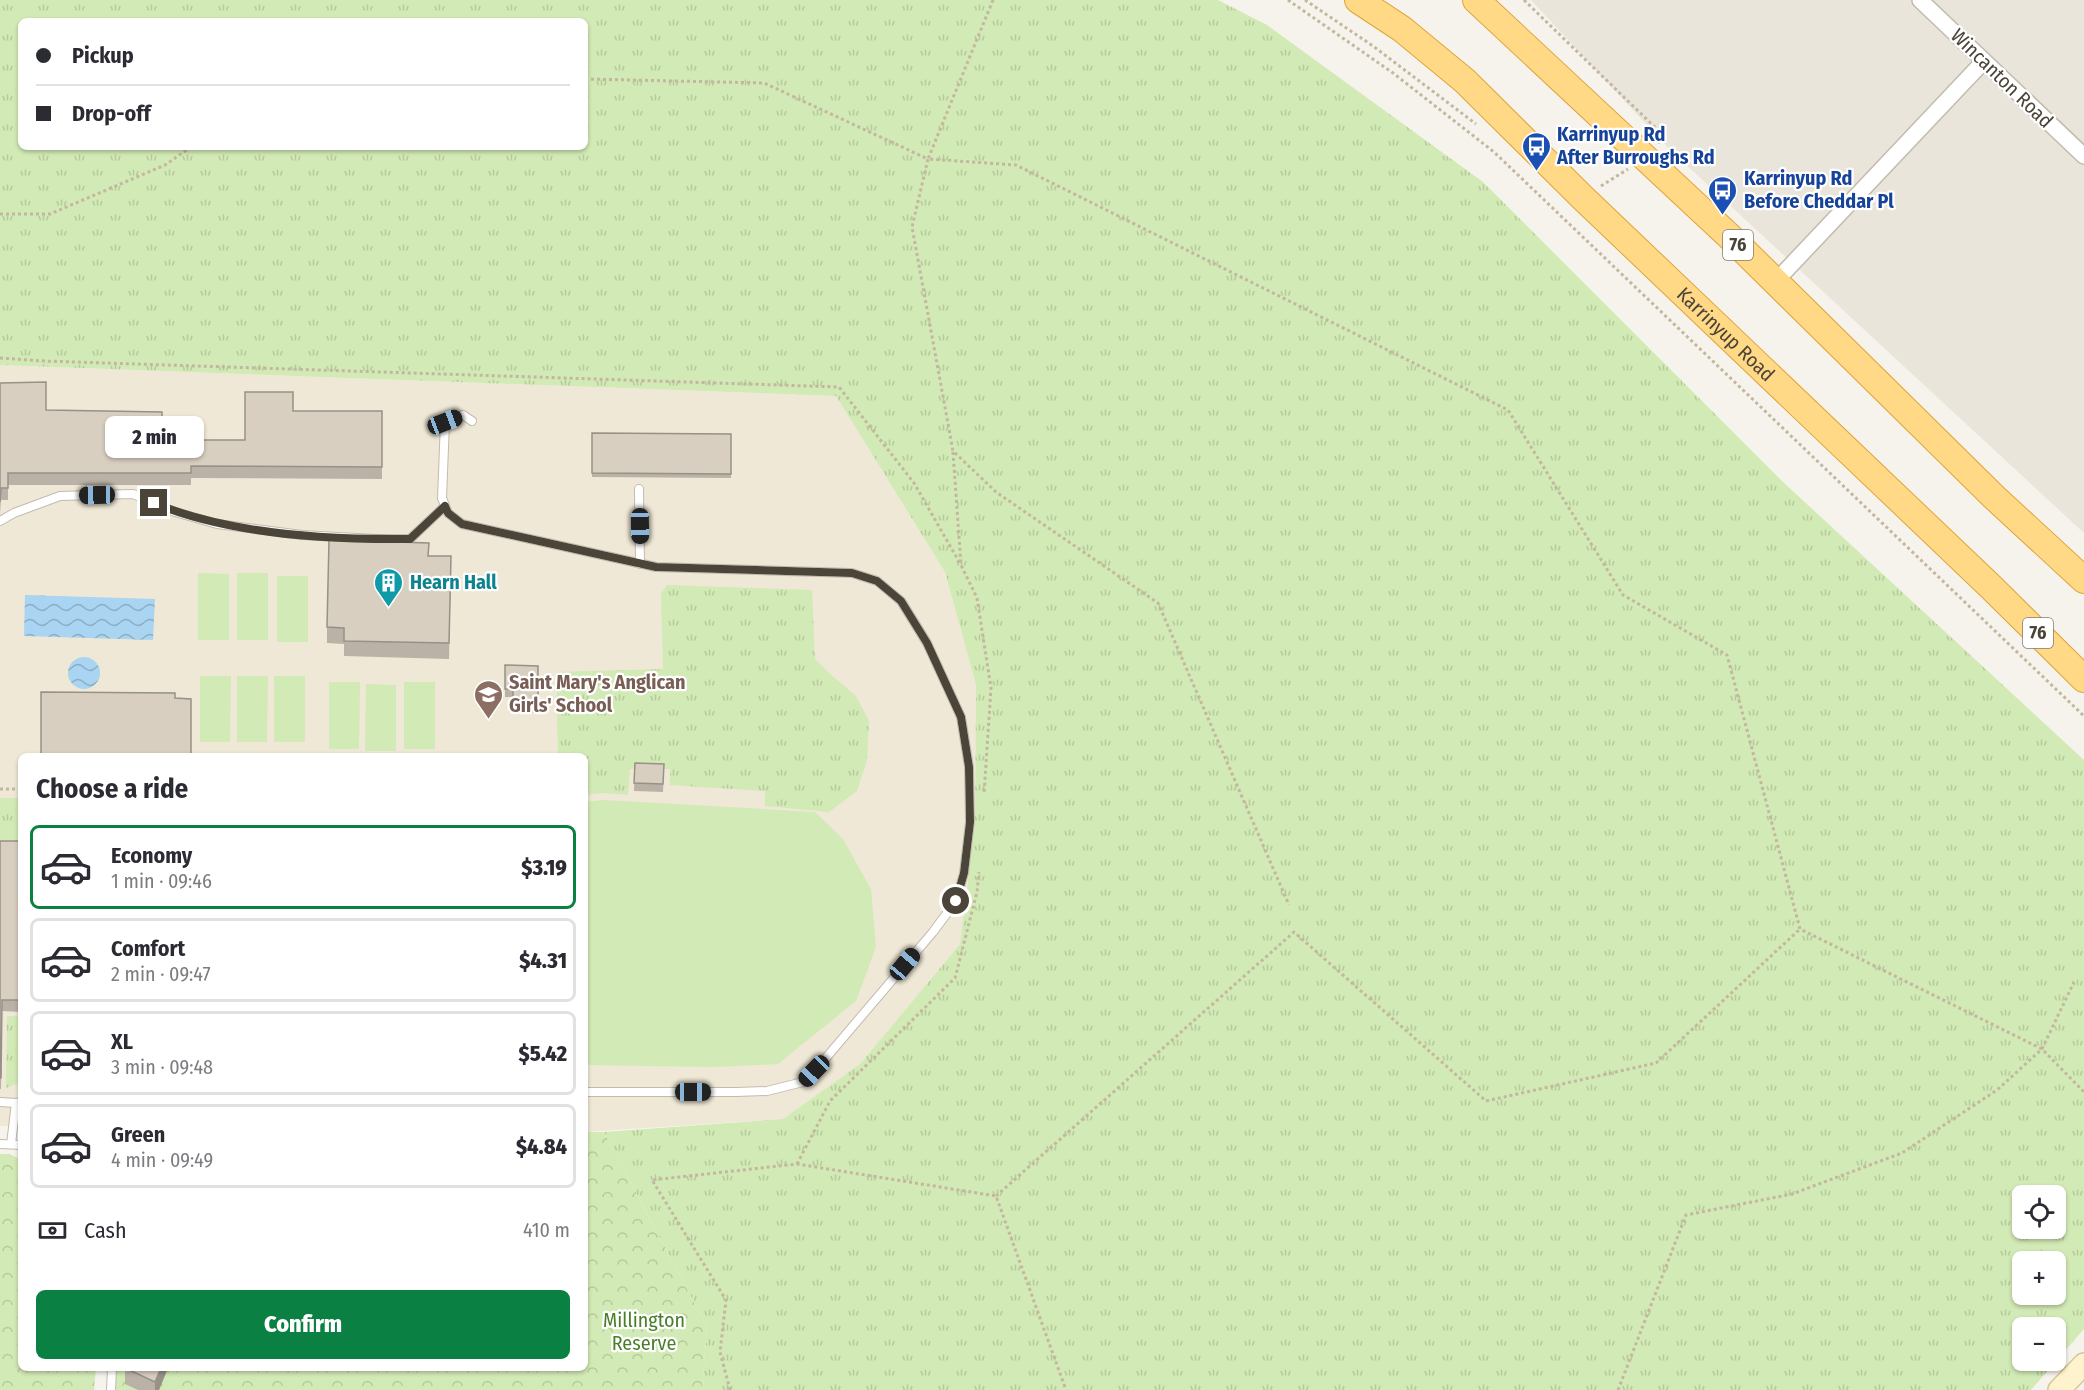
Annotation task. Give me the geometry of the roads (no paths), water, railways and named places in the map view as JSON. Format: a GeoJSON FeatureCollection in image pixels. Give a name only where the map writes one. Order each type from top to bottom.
{"type":"FeatureCollection","features":[{"type":"Feature","properties":{"kind":"highway","name":"Karrinyup Road"},"geometry":{"type":"LineString","coordinates":[[1358,0],[1402,29],[1465,81],[2084,679]]}},
{"type":"Feature","properties":{"kind":"highway","name":"76"},"geometry":{"type":"LineString","coordinates":[[1476,0],[1645,156],[1994,497],[2084,580]]}},
{"type":"Feature","properties":{"kind":"highway"},"geometry":{"type":"LineString","coordinates":[[1991,587],[2084,658]]}},
{"type":"Feature","properties":{"kind":"main road"},"geometry":{"type":"LineString","coordinates":[[2062,1389],[2084,1364]]}},
{"type":"Feature","properties":{"kind":"street","name":"Wincanton Road"},"geometry":{"type":"LineString","coordinates":[[1920,0],[2084,156]]}},
{"type":"Feature","properties":{"kind":"street"},"geometry":{"type":"LineString","coordinates":[[1775,282],[1984,61]]}},
{"type":"Feature","properties":{"kind":"lane"},"geometry":{"type":"LineString","coordinates":[[472,421],[463,415],[445,422],[442,498],[448,513],[462,524],[656,567],[852,573],[877,581],[901,601],[927,643],[961,717],[969,767],[969,832],[964,873],[956,901],[933,932],[803,1082],[767,1090],[736,1092],[588,1092]]}},
{"type":"Feature","properties":{"kind":"lane"},"geometry":{"type":"LineString","coordinates":[[639,489],[640,564]]}},
{"type":"Feature","properties":{"kind":"lane"},"geometry":{"type":"LineString","coordinates":[[0,521],[14,513],[60,496],[133,494],[175,512],[217,524],[302,535],[410,539],[445,506]]}},
{"type":"Feature","properties":{"kind":"lane"},"geometry":{"type":"LineString","coordinates":[[0,1102],[18,1102],[11,1144]]}},
{"type":"Feature","properties":{"kind":"lane"},"geometry":{"type":"LineString","coordinates":[[0,1144],[18,1145]]}},
{"type":"Feature","properties":{"kind":"lane"},"geometry":{"type":"LineString","coordinates":[[111,1390],[112,1371]]}},
{"type":"Feature","properties":{"kind":"water"},"geometry":{"type":"Polygon","coordinates":[[[25,595],[155,599],[153,640],[24,636],[25,595]]]}},
{"type":"Feature","properties":{"kind":"water"},"geometry":{"type":"Polygon","coordinates":[[[84,657],[95,662],[100,673],[95,684],[84,689],[73,684],[68,673],[73,662],[84,657]]]}},
{"type":"Feature","properties":{"kind":"place","name":"Karrinyup Rd After Burroughs Rd"},"geometry":{"type":"Point","coordinates":[1536,172]}},
{"type":"Feature","properties":{"kind":"place","name":"Karrinyup Rd Before Cheddar Pl"},"geometry":{"type":"Point","coordinates":[1723,216]}},
{"type":"Feature","properties":{"kind":"place","name":"Hearn Hall"},"geometry":{"type":"Point","coordinates":[389,608]}},
{"type":"Feature","properties":{"kind":"place","name":"Saint Mary's Anglican Girls' School"},"geometry":{"type":"Point","coordinates":[488,720]}},
{"type":"Feature","properties":{"kind":"park label","name":"Millington Reserve"},"geometry":{"type":"Point","coordinates":[644,1332]}}]}
